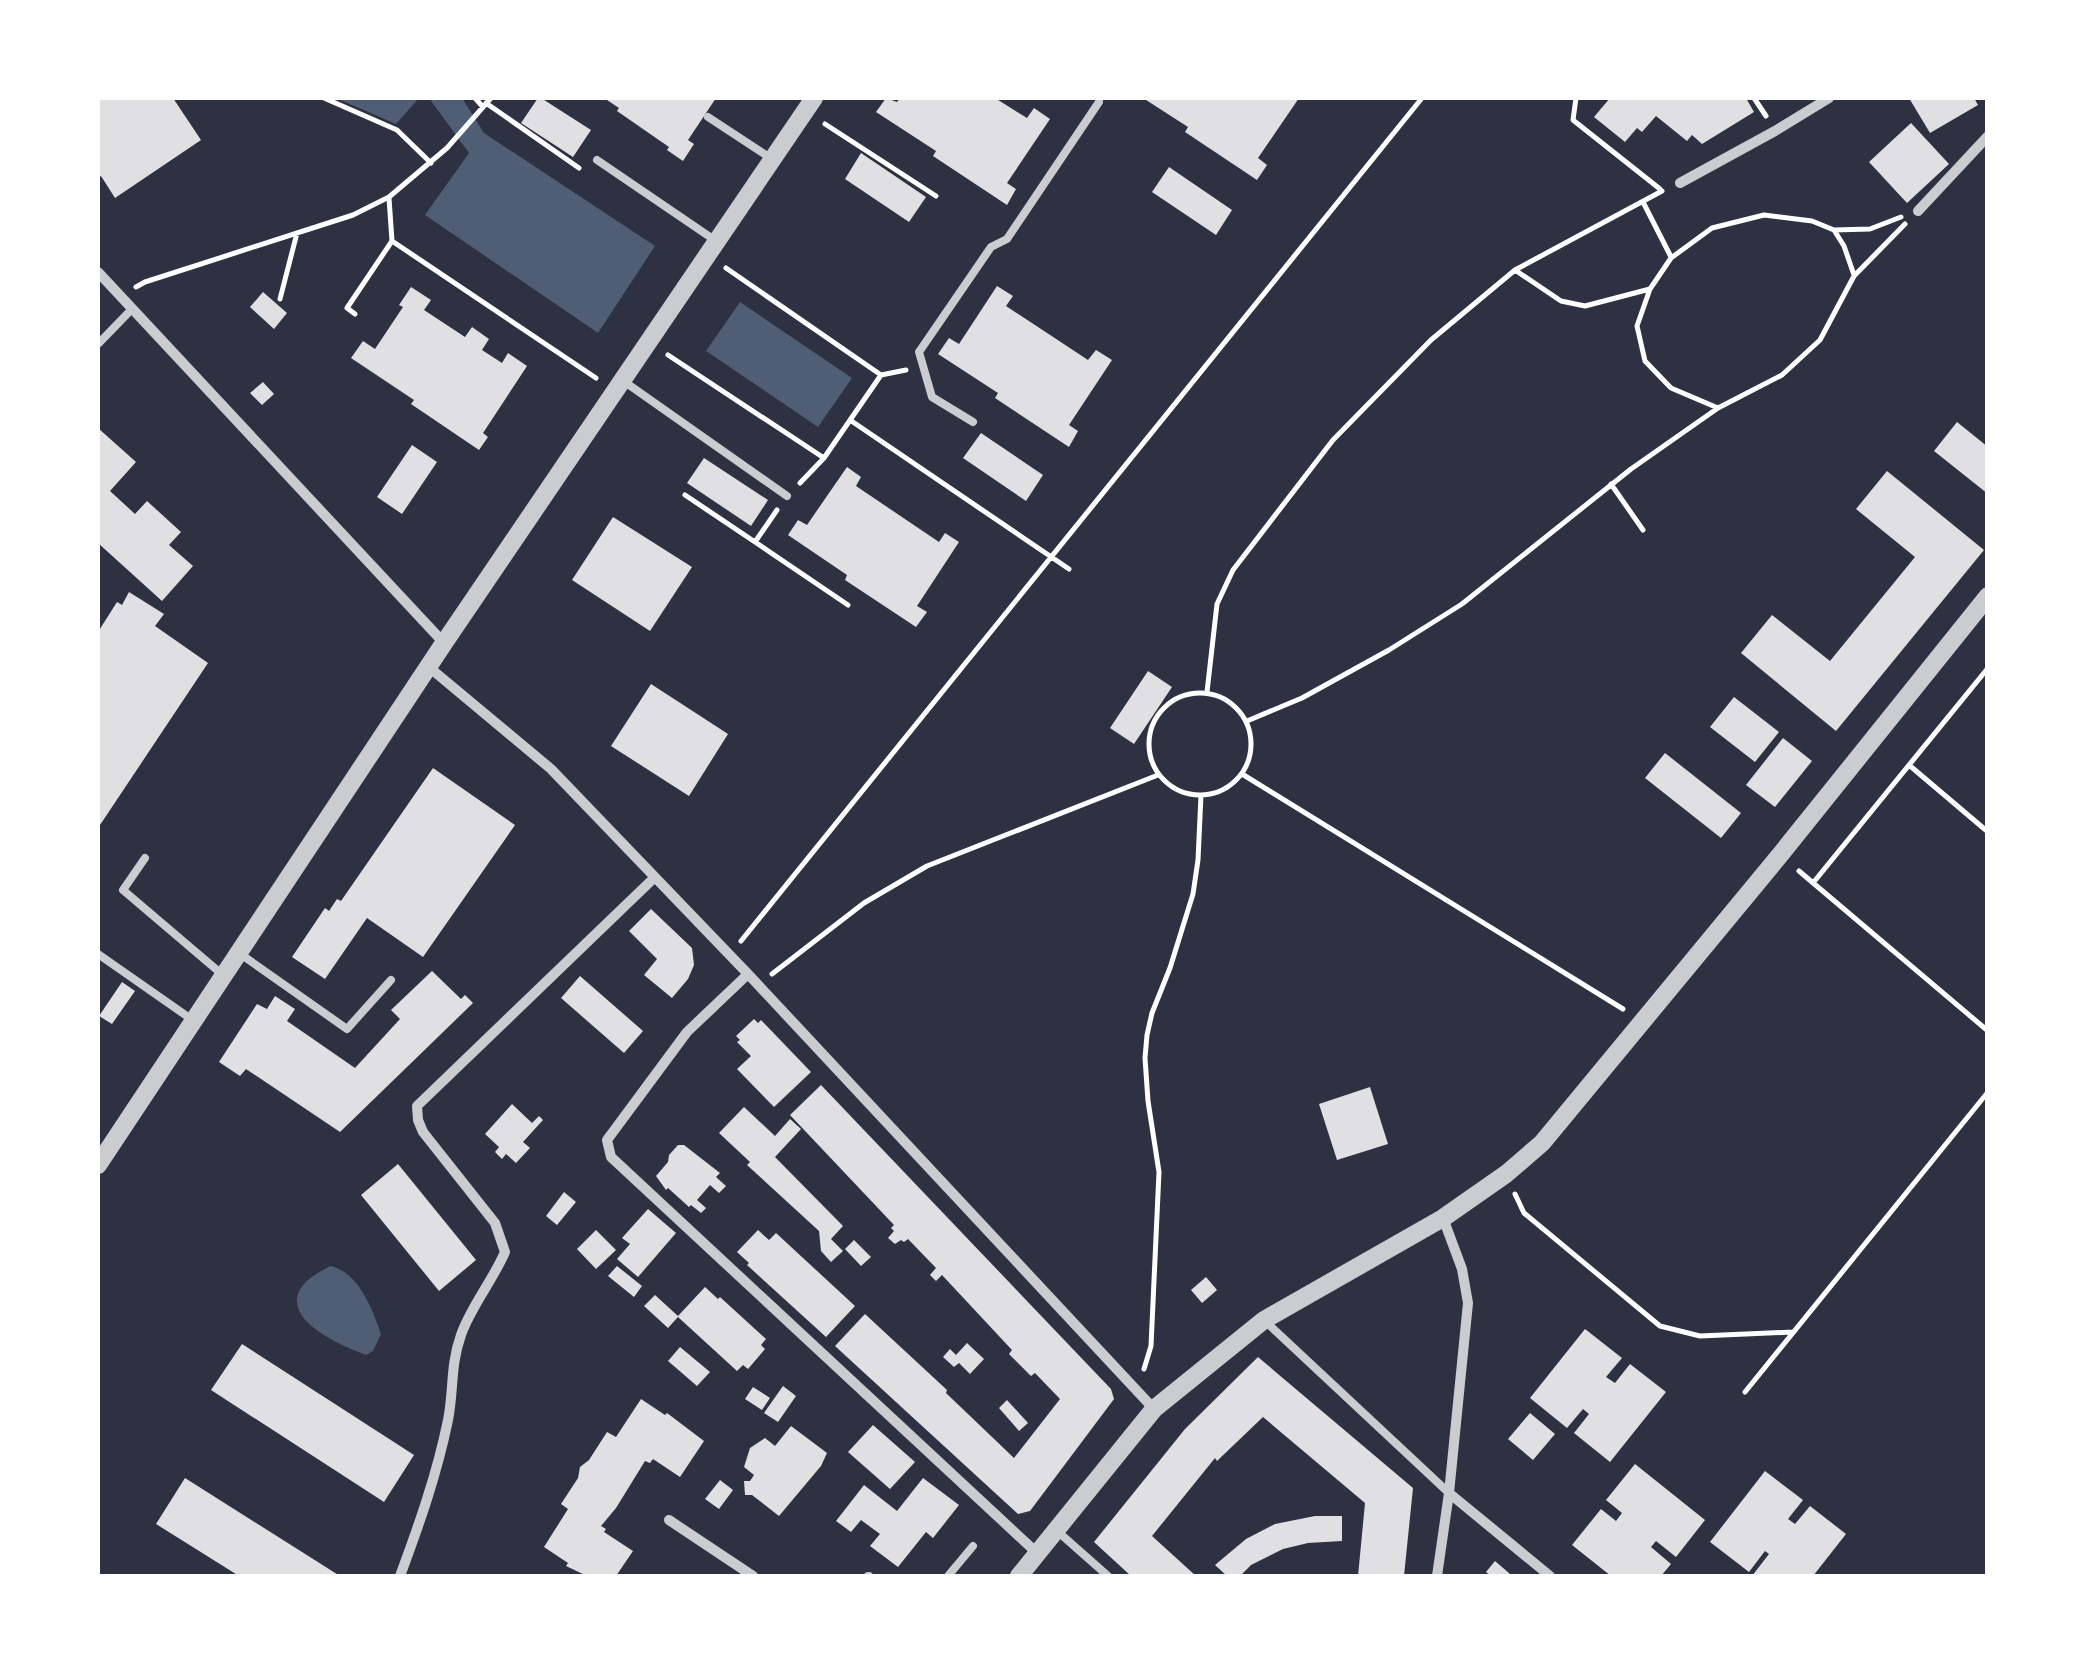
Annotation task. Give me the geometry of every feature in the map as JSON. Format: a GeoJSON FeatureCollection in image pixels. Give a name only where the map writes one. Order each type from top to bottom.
{"type":"FeatureCollection","features":[{"type":"Feature","properties":{"kind":"street"},"geometry":{"type":"LineString","coordinates":[[1680,183],[1829,98]]}},
{"type":"Feature","properties":{"kind":"street"},"geometry":{"type":"LineString","coordinates":[[98,1166],[444,643],[809,104]]}},
{"type":"Feature","properties":{"kind":"street"},"geometry":{"type":"LineString","coordinates":[[1918,211],[1988,136]]}},
{"type":"Feature","properties":{"kind":"street"},"geometry":{"type":"LineString","coordinates":[[98,272],[444,643]]}},
{"type":"Feature","properties":{"kind":"street"},"geometry":{"type":"LineString","coordinates":[[748,974],[687,1032],[607,1140],[611,1156],[1029,1569],[1154,1409],[1264,1320],[1443,1218],[1506,1174],[1542,1142],[1988,596]]}},
{"type":"Feature","properties":{"kind":"street"},"geometry":{"type":"LineString","coordinates":[[430,668],[551,769],[1154,1409]]}},
{"type":"Feature","properties":{"kind":"street"},"geometry":{"type":"LineString","coordinates":[[400,1576],[441,1453],[450,1412],[452,1366],[462,1331],[505,1252],[495,1223],[423,1132],[417,1106],[655,877]]}},
{"type":"Feature","properties":{"kind":"street"},"geometry":{"type":"LineString","coordinates":[[1437,1576],[1468,1303],[1462,1270],[1443,1218]]}},
{"type":"Feature","properties":{"kind":"street"},"geometry":{"type":"LineString","coordinates":[[1448,1493],[1550,1576]]}},
{"type":"Feature","properties":{"kind":"street"},"geometry":{"type":"LineString","coordinates":[[669,1520],[753,1576]]}},
{"type":"Feature","properties":{"kind":"lane"},"geometry":{"type":"LineString","coordinates":[[973,422],[932,397],[919,352],[991,247],[1007,239],[1099,98]]}},
{"type":"Feature","properties":{"kind":"lane"},"geometry":{"type":"LineString","coordinates":[[708,117],[772,159]]}},
{"type":"Feature","properties":{"kind":"lane"},"geometry":{"type":"LineString","coordinates":[[598,160],[712,248]]}},
{"type":"Feature","properties":{"kind":"lane"},"geometry":{"type":"LineString","coordinates":[[98,344],[132,309]]}},
{"type":"Feature","properties":{"kind":"lane"},"geometry":{"type":"LineString","coordinates":[[619,385],[786,496]]}},
{"type":"Feature","properties":{"kind":"lane"},"geometry":{"type":"LineString","coordinates":[[146,858],[123,890],[224,976]]}},
{"type":"Feature","properties":{"kind":"lane"},"geometry":{"type":"LineString","coordinates":[[239,953],[347,1029],[391,980]]}},
{"type":"Feature","properties":{"kind":"lane"},"geometry":{"type":"LineString","coordinates":[[98,954],[194,1021]]}},
{"type":"Feature","properties":{"kind":"lane"},"geometry":{"type":"LineString","coordinates":[[1264,1320],[1448,1493]]}},
{"type":"Feature","properties":{"kind":"lane"},"geometry":{"type":"LineString","coordinates":[[1056,1530],[1108,1576]]}},
{"type":"Feature","properties":{"kind":"lane"},"geometry":{"type":"LineString","coordinates":[[948,1576],[972,1546]]}},
{"type":"Feature","properties":{"kind":"path"},"geometry":{"type":"LineString","coordinates":[[324,98],[397,130],[432,163]]}},
{"type":"Feature","properties":{"kind":"path"},"geometry":{"type":"LineString","coordinates":[[475,98],[588,174],[598,160]]}},
{"type":"Feature","properties":{"kind":"path"},"geometry":{"type":"LineString","coordinates":[[746,936],[1422,98]]}},
{"type":"Feature","properties":{"kind":"path"},"geometry":{"type":"LineString","coordinates":[[1207,692],[1217,604],[1234,570],[1333,440],[1431,340],[1515,270],[1662,191],[1573,120],[1576,98]]}},
{"type":"Feature","properties":{"kind":"path"},"geometry":{"type":"LineString","coordinates":[[121,297],[144,282],[354,215],[388,198],[432,163],[487,103]]}},
{"type":"Feature","properties":{"kind":"path"},"geometry":{"type":"LineString","coordinates":[[809,104],[936,196]]}},
{"type":"Feature","properties":{"kind":"path"},"geometry":{"type":"LineString","coordinates":[[356,314],[347,308],[392,241],[388,198]]}},
{"type":"Feature","properties":{"kind":"path"},"geometry":{"type":"LineString","coordinates":[[1643,202],[1672,258]]}},
{"type":"Feature","properties":{"kind":"path"},"geometry":{"type":"LineString","coordinates":[[1718,408],[1671,388],[1645,362],[1637,326],[1650,289],[1672,258],[1712,228],[1764,216],[1812,221],[1834,230],[1870,230],[1918,211]]}},
{"type":"Feature","properties":{"kind":"path"},"geometry":{"type":"LineString","coordinates":[[1247,722],[1302,698],[1462,604],[1612,484],[1718,408],[1782,375],[1820,340],[1854,276],[1918,211]]}},
{"type":"Feature","properties":{"kind":"path"},"geometry":{"type":"LineString","coordinates":[[1834,230],[1854,276]]}},
{"type":"Feature","properties":{"kind":"path"},"geometry":{"type":"LineString","coordinates":[[280,298],[298,233]]}},
{"type":"Feature","properties":{"kind":"path"},"geometry":{"type":"LineString","coordinates":[[392,241],[619,385]]}},
{"type":"Feature","properties":{"kind":"path"},"geometry":{"type":"LineString","coordinates":[[712,248],[881,375],[924,368]]}},
{"type":"Feature","properties":{"kind":"path"},"geometry":{"type":"LineString","coordinates":[[1515,270],[1561,301],[1585,306],[1650,289]]}},
{"type":"Feature","properties":{"kind":"path"},"geometry":{"type":"LineString","coordinates":[[648,342],[824,458]]}},
{"type":"Feature","properties":{"kind":"path"},"geometry":{"type":"LineString","coordinates":[[754,542],[786,496],[824,458],[881,375]]}},
{"type":"Feature","properties":{"kind":"path"},"geometry":{"type":"LineString","coordinates":[[850,420],[1069,570]]}},
{"type":"Feature","properties":{"kind":"path"},"geometry":{"type":"LineString","coordinates":[[1612,484],[1643,530]]}},
{"type":"Feature","properties":{"kind":"path"},"geometry":{"type":"LineString","coordinates":[[685,495],[848,605]]}},
{"type":"Feature","properties":{"kind":"path"},"geometry":{"type":"LineString","coordinates":[[1813,882],[1988,668]]}},
{"type":"Feature","properties":{"kind":"path"},"geometry":{"type":"LineString","coordinates":[[1207,692],[1224,697],[1237,708],[1247,722],[1252,748],[1242,774],[1231,785],[1217,793],[1185,793],[1158,775],[1150,759],[1151,725],[1160,710],[1174,699],[1207,692]]}},
{"type":"Feature","properties":{"kind":"path"},"geometry":{"type":"LineString","coordinates":[[1909,764],[1988,832]]}},
{"type":"Feature","properties":{"kind":"path"},"geometry":{"type":"LineString","coordinates":[[1242,774],[1643,1021]]}},
{"type":"Feature","properties":{"kind":"path"},"geometry":{"type":"LineString","coordinates":[[758,985],[864,903],[927,866],[1158,775]]}},
{"type":"Feature","properties":{"kind":"path"},"geometry":{"type":"LineString","coordinates":[[1136,1392],[1151,1346],[1159,1172],[1148,1101],[1147,1035],[1193,894],[1201,795]]}},
{"type":"Feature","properties":{"kind":"path"},"geometry":{"type":"LineString","coordinates":[[1780,854],[1988,1031]]}},
{"type":"Feature","properties":{"kind":"path"},"geometry":{"type":"LineString","coordinates":[[1745,1392],[1988,1092]]}},
{"type":"Feature","properties":{"kind":"path"},"geometry":{"type":"LineString","coordinates":[[1506,1174],[1524,1214],[1660,1326],[1700,1336],[1792,1332]]}},
{"type":"Feature","properties":{"kind":"water"},"geometry":{"type":"Polygon","coordinates":[[[336,98],[419,98],[396,124],[336,98]]]}},
{"type":"Feature","properties":{"kind":"water"},"geometry":{"type":"Polygon","coordinates":[[[429,98],[462,98],[484,133],[655,246],[598,333],[425,215],[469,153],[429,98]]]}},
{"type":"Feature","properties":{"kind":"water"},"geometry":{"type":"Polygon","coordinates":[[[740,302],[852,378],[818,427],[706,351],[740,302]]]}},
{"type":"Feature","properties":{"kind":"water"},"geometry":{"type":"Polygon","coordinates":[[[330,1266],[349,1275],[374,1314],[381,1334],[373,1351],[366,1355],[328,1338],[298,1308],[297,1296],[304,1284],[330,1266]]]}},
{"type":"Feature","properties":{"kind":"building"},"geometry":{"type":"Polygon","coordinates":[[[98,98],[173,98],[201,140],[115,198],[101,176],[98,178],[98,98]]]}},
{"type":"Feature","properties":{"kind":"building"},"geometry":{"type":"Polygon","coordinates":[[[538,98],[591,130],[573,157],[521,123],[538,98]]]}},
{"type":"Feature","properties":{"kind":"building"},"geometry":{"type":"Polygon","coordinates":[[[604,98],[716,98],[688,140],[694,144],[683,161],[604,98]]]}},
{"type":"Feature","properties":{"kind":"building"},"geometry":{"type":"Polygon","coordinates":[[[886,98],[897,102],[900,98],[995,98],[1027,118],[1034,108],[1050,119],[1007,183],[1016,189],[1007,205],[876,112],[886,98]]]}},
{"type":"Feature","properties":{"kind":"building"},"geometry":{"type":"Polygon","coordinates":[[[1143,98],[1299,98],[1258,158],[1267,165],[1257,180],[1185,132],[1188,127],[1143,98]]]}},
{"type":"Feature","properties":{"kind":"building"},"geometry":{"type":"Polygon","coordinates":[[[1610,98],[1746,98],[1754,112],[1702,144],[1692,135],[1687,141],[1656,116],[1642,132],[1637,128],[1625,142],[1594,117],[1610,98]]]}},
{"type":"Feature","properties":{"kind":"building"},"geometry":{"type":"Polygon","coordinates":[[[1909,98],[1974,98],[1978,105],[1930,133],[1909,98]]]}},
{"type":"Feature","properties":{"kind":"building"},"geometry":{"type":"Polygon","coordinates":[[[1911,123],[1949,164],[1907,203],[1869,162],[1911,123]]]}},
{"type":"Feature","properties":{"kind":"building"},"geometry":{"type":"Polygon","coordinates":[[[861,153],[926,197],[909,222],[845,179],[861,153]]]}},
{"type":"Feature","properties":{"kind":"building"},"geometry":{"type":"Polygon","coordinates":[[[1169,167],[1232,210],[1216,235],[1152,192],[1169,167]]]}},
{"type":"Feature","properties":{"kind":"building"},"geometry":{"type":"Polygon","coordinates":[[[997,286],[1013,296],[1006,306],[1088,360],[1096,350],[1112,360],[1069,425],[1078,431],[1069,447],[938,354],[949,338],[959,344],[997,286]]]}},
{"type":"Feature","properties":{"kind":"building"},"geometry":{"type":"Polygon","coordinates":[[[411,287],[431,300],[424,310],[465,337],[472,327],[489,339],[482,350],[502,363],[508,353],[527,366],[483,433],[488,437],[479,450],[351,358],[363,341],[375,349],[403,307],[399,305],[411,287]]]}},
{"type":"Feature","properties":{"kind":"building"},"geometry":{"type":"Polygon","coordinates":[[[263,292],[287,313],[274,329],[250,307],[263,292]]]}},
{"type":"Feature","properties":{"kind":"building"},"geometry":{"type":"Polygon","coordinates":[[[263,382],[274,394],[262,405],[250,393],[263,382]]]}},
{"type":"Feature","properties":{"kind":"building"},"geometry":{"type":"Polygon","coordinates":[[[1957,422],[1988,447],[1988,494],[1934,451],[1957,422]]]}},
{"type":"Feature","properties":{"kind":"building"},"geometry":{"type":"Polygon","coordinates":[[[98,428],[136,462],[110,491],[135,514],[147,501],[181,532],[169,545],[193,566],[162,601],[98,543],[98,428]]]}},
{"type":"Feature","properties":{"kind":"building"},"geometry":{"type":"Polygon","coordinates":[[[981,433],[1043,475],[1026,501],[963,458],[981,433]]]}},
{"type":"Feature","properties":{"kind":"building"},"geometry":{"type":"Polygon","coordinates":[[[412,445],[437,462],[402,514],[377,497],[412,445]]]}},
{"type":"Feature","properties":{"kind":"building"},"geometry":{"type":"Polygon","coordinates":[[[704,458],[768,500],[751,526],[687,483],[704,458]]]}},
{"type":"Feature","properties":{"kind":"building"},"geometry":{"type":"Polygon","coordinates":[[[847,467],[861,477],[856,486],[939,542],[945,533],[959,542],[917,606],[927,612],[916,627],[845,580],[847,575],[788,535],[798,520],[807,525],[847,467]]]}},
{"type":"Feature","properties":{"kind":"building"},"geometry":{"type":"Polygon","coordinates":[[[1887,471],[1984,550],[1836,731],[1741,653],[1772,615],[1830,661],[1915,557],[1856,509],[1887,471]]]}},
{"type":"Feature","properties":{"kind":"building"},"geometry":{"type":"Polygon","coordinates":[[[613,517],[692,567],[650,631],[572,580],[613,517]]]}},
{"type":"Feature","properties":{"kind":"building"},"geometry":{"type":"Polygon","coordinates":[[[129,592],[164,614],[155,626],[208,663],[98,828],[98,632],[117,602],[122,605],[129,592]]]}},
{"type":"Feature","properties":{"kind":"building"},"geometry":{"type":"Polygon","coordinates":[[[1148,671],[1172,687],[1134,744],[1110,728],[1148,671]]]}},
{"type":"Feature","properties":{"kind":"building"},"geometry":{"type":"Polygon","coordinates":[[[651,684],[728,734],[689,796],[611,746],[651,684]]]}},
{"type":"Feature","properties":{"kind":"building"},"geometry":{"type":"Polygon","coordinates":[[[1734,697],[1779,732],[1755,762],[1710,727],[1734,697]]]}},
{"type":"Feature","properties":{"kind":"building"},"geometry":{"type":"Polygon","coordinates":[[[1783,738],[1812,761],[1775,807],[1746,785],[1783,738]]]}},
{"type":"Feature","properties":{"kind":"building"},"geometry":{"type":"Polygon","coordinates":[[[1665,753],[1741,813],[1721,838],[1645,778],[1665,753]]]}},
{"type":"Feature","properties":{"kind":"building"},"geometry":{"type":"Polygon","coordinates":[[[433,768],[515,825],[423,957],[367,918],[325,979],[292,957],[325,908],[329,911],[337,899],[341,901],[433,768]]]}},
{"type":"Feature","properties":{"kind":"building"},"geometry":{"type":"Polygon","coordinates":[[[651,909],[692,948],[694,965],[672,998],[644,975],[657,959],[629,931],[651,909]]]}},
{"type":"Feature","properties":{"kind":"building"},"geometry":{"type":"Polygon","coordinates":[[[432,971],[461,999],[465,995],[473,1003],[340,1132],[246,1069],[240,1076],[219,1062],[257,1004],[267,1009],[275,996],[295,1009],[287,1021],[355,1068],[400,1019],[391,1010],[432,971]]]}},
{"type":"Feature","properties":{"kind":"building"},"geometry":{"type":"Polygon","coordinates":[[[580,976],[643,1031],[624,1053],[561,998],[580,976]]]}},
{"type":"Feature","properties":{"kind":"building"},"geometry":{"type":"Polygon","coordinates":[[[122,982],[135,991],[112,1024],[99,1016],[122,982]]]}},
{"type":"Feature","properties":{"kind":"building"},"geometry":{"type":"Polygon","coordinates":[[[754,1019],[758,1023],[761,1020],[811,1072],[774,1107],[737,1069],[751,1056],[736,1036],[754,1019]]]}},
{"type":"Feature","properties":{"kind":"building"},"geometry":{"type":"Polygon","coordinates":[[[821,1085],[1111,1389],[1114,1399],[1030,1511],[1018,1514],[835,1346],[865,1314],[1014,1458],[1060,1399],[1009,1354],[1012,1350],[942,1275],[936,1281],[930,1275],[936,1268],[908,1239],[895,1244],[888,1238],[894,1225],[790,1115],[821,1085]]]}},
{"type":"Feature","properties":{"kind":"building"},"geometry":{"type":"Polygon","coordinates":[[[1370,1087],[1388,1144],[1337,1160],[1319,1104],[1370,1087]]]}},
{"type":"Feature","properties":{"kind":"building"},"geometry":{"type":"Polygon","coordinates":[[[512,1104],[532,1123],[539,1116],[543,1120],[523,1142],[530,1148],[516,1163],[506,1154],[502,1159],[495,1152],[499,1147],[485,1134],[512,1104]]]}},
{"type":"Feature","properties":{"kind":"building"},"geometry":{"type":"Polygon","coordinates":[[[744,1107],[775,1136],[790,1119],[801,1129],[775,1157],[843,1226],[831,1239],[843,1251],[831,1262],[821,1251],[819,1231],[747,1165],[750,1162],[719,1133],[744,1107]]]}},
{"type":"Feature","properties":{"kind":"building"},"geometry":{"type":"Polygon","coordinates":[[[678,1145],[684,1145],[720,1173],[716,1177],[726,1186],[719,1193],[710,1185],[697,1200],[706,1208],[701,1213],[666,1190],[656,1176],[678,1145]]]}},
{"type":"Feature","properties":{"kind":"building"},"geometry":{"type":"Polygon","coordinates":[[[398,1164],[476,1260],[439,1291],[361,1195],[398,1164]]]}},
{"type":"Feature","properties":{"kind":"building"},"geometry":{"type":"Polygon","coordinates":[[[564,1192],[576,1202],[557,1225],[546,1216],[564,1192]]]}},
{"type":"Feature","properties":{"kind":"building"},"geometry":{"type":"Polygon","coordinates":[[[648,1209],[676,1233],[638,1277],[617,1259],[630,1244],[622,1238],[648,1209]]]}},
{"type":"Feature","properties":{"kind":"building"},"geometry":{"type":"Polygon","coordinates":[[[596,1230],[616,1250],[596,1269],[577,1249],[596,1230]]]}},
{"type":"Feature","properties":{"kind":"building"},"geometry":{"type":"Polygon","coordinates":[[[758,1230],[769,1240],[776,1233],[855,1306],[826,1337],[737,1252],[758,1230]]]}},
{"type":"Feature","properties":{"kind":"building"},"geometry":{"type":"Polygon","coordinates":[[[854,1240],[871,1257],[861,1266],[845,1249],[854,1240]]]}},
{"type":"Feature","properties":{"kind":"building"},"geometry":{"type":"Polygon","coordinates":[[[617,1266],[642,1286],[634,1297],[608,1276],[617,1266]]]}},
{"type":"Feature","properties":{"kind":"building"},"geometry":{"type":"Polygon","coordinates":[[[1206,1277],[1217,1290],[1202,1303],[1191,1290],[1206,1277]]]}},
{"type":"Feature","properties":{"kind":"building"},"geometry":{"type":"Polygon","coordinates":[[[705,1287],[766,1339],[761,1345],[765,1349],[748,1369],[743,1365],[737,1371],[678,1317],[668,1328],[644,1306],[655,1295],[678,1316],[705,1287]]]}},
{"type":"Feature","properties":{"kind":"building"},"geometry":{"type":"Polygon","coordinates":[[[1585,1329],[1622,1358],[1606,1377],[1615,1383],[1630,1364],[1666,1392],[1610,1462],[1574,1433],[1589,1414],[1583,1409],[1567,1428],[1530,1398],[1585,1329]]]}},
{"type":"Feature","properties":{"kind":"building"},"geometry":{"type":"Polygon","coordinates":[[[967,1343],[984,1359],[970,1374],[959,1363],[954,1367],[943,1357],[950,1349],[956,1355],[967,1343]]]}},
{"type":"Feature","properties":{"kind":"building"},"geometry":{"type":"Polygon","coordinates":[[[242,1344],[414,1455],[384,1502],[211,1390],[242,1344]]]}},
{"type":"Feature","properties":{"kind":"building"},"geometry":{"type":"Polygon","coordinates":[[[680,1347],[710,1372],[697,1386],[668,1361],[680,1347]]]}},
{"type":"Feature","properties":{"kind":"building"},"geometry":{"type":"Polygon","coordinates":[[[1258,1357],[1413,1488],[1404,1576],[1358,1576],[1365,1503],[1263,1417],[1217,1461],[1215,1458],[1152,1536],[1196,1576],[1131,1576],[1094,1542],[1185,1429],[1258,1357]]]}},
{"type":"Feature","properties":{"kind":"building"},"geometry":{"type":"Polygon","coordinates":[[[783,1386],[796,1396],[778,1422],[764,1413],[783,1386]]]}},
{"type":"Feature","properties":{"kind":"building"},"geometry":{"type":"Polygon","coordinates":[[[753,1387],[770,1398],[762,1410],[745,1399],[753,1387]]]}},
{"type":"Feature","properties":{"kind":"building"},"geometry":{"type":"Polygon","coordinates":[[[641,1399],[704,1441],[680,1477],[653,1459],[650,1463],[645,1461],[601,1526],[633,1551],[616,1576],[587,1576],[566,1566],[568,1563],[544,1547],[568,1509],[561,1504],[578,1478],[580,1467],[607,1432],[616,1437],[641,1399]]]}},
{"type":"Feature","properties":{"kind":"building"},"geometry":{"type":"Polygon","coordinates":[[[1007,1400],[1028,1423],[1019,1431],[999,1408],[1007,1400]]]}},
{"type":"Feature","properties":{"kind":"building"},"geometry":{"type":"Polygon","coordinates":[[[1530,1413],[1555,1434],[1533,1460],[1508,1439],[1530,1413]]]}},
{"type":"Feature","properties":{"kind":"building"},"geometry":{"type":"Polygon","coordinates":[[[873,1425],[915,1462],[890,1489],[848,1452],[873,1425]]]}},
{"type":"Feature","properties":{"kind":"building"},"geometry":{"type":"Polygon","coordinates":[[[791,1426],[827,1453],[821,1466],[779,1516],[752,1495],[745,1495],[744,1481],[750,1481],[754,1475],[744,1467],[750,1448],[765,1438],[775,1446],[791,1426]]]}},
{"type":"Feature","properties":{"kind":"building"},"geometry":{"type":"Polygon","coordinates":[[[1635,1464],[1705,1520],[1676,1557],[1656,1541],[1651,1547],[1671,1564],[1661,1576],[1611,1576],[1572,1545],[1601,1509],[1616,1521],[1622,1513],[1606,1500],[1635,1464]]]}},
{"type":"Feature","properties":{"kind":"building"},"geometry":{"type":"Polygon","coordinates":[[[1765,1471],[1803,1500],[1788,1519],[1795,1524],[1810,1506],[1846,1534],[1813,1576],[1752,1576],[1769,1554],[1765,1551],[1749,1572],[1710,1542],[1765,1471]]]}},
{"type":"Feature","properties":{"kind":"building"},"geometry":{"type":"Polygon","coordinates":[[[185,1478],[340,1576],[239,1576],[156,1524],[185,1478]]]}},
{"type":"Feature","properties":{"kind":"building"},"geometry":{"type":"Polygon","coordinates":[[[923,1478],[959,1505],[933,1538],[926,1532],[898,1567],[870,1546],[880,1534],[861,1520],[851,1532],[836,1521],[864,1485],[897,1511],[923,1478]]]}},
{"type":"Feature","properties":{"kind":"building"},"geometry":{"type":"Polygon","coordinates":[[[720,1480],[733,1490],[719,1509],[705,1499],[720,1480]]]}},
{"type":"Feature","properties":{"kind":"building"},"geometry":{"type":"Polygon","coordinates":[[[1315,1516],[1342,1516],[1342,1541],[1283,1549],[1251,1565],[1240,1576],[1227,1576],[1215,1565],[1246,1539],[1275,1524],[1315,1516]]]}},
{"type":"Feature","properties":{"kind":"building"},"geometry":{"type":"Polygon","coordinates":[[[1495,1561],[1508,1576],[1491,1576],[1486,1572],[1495,1561]]]}}]}
